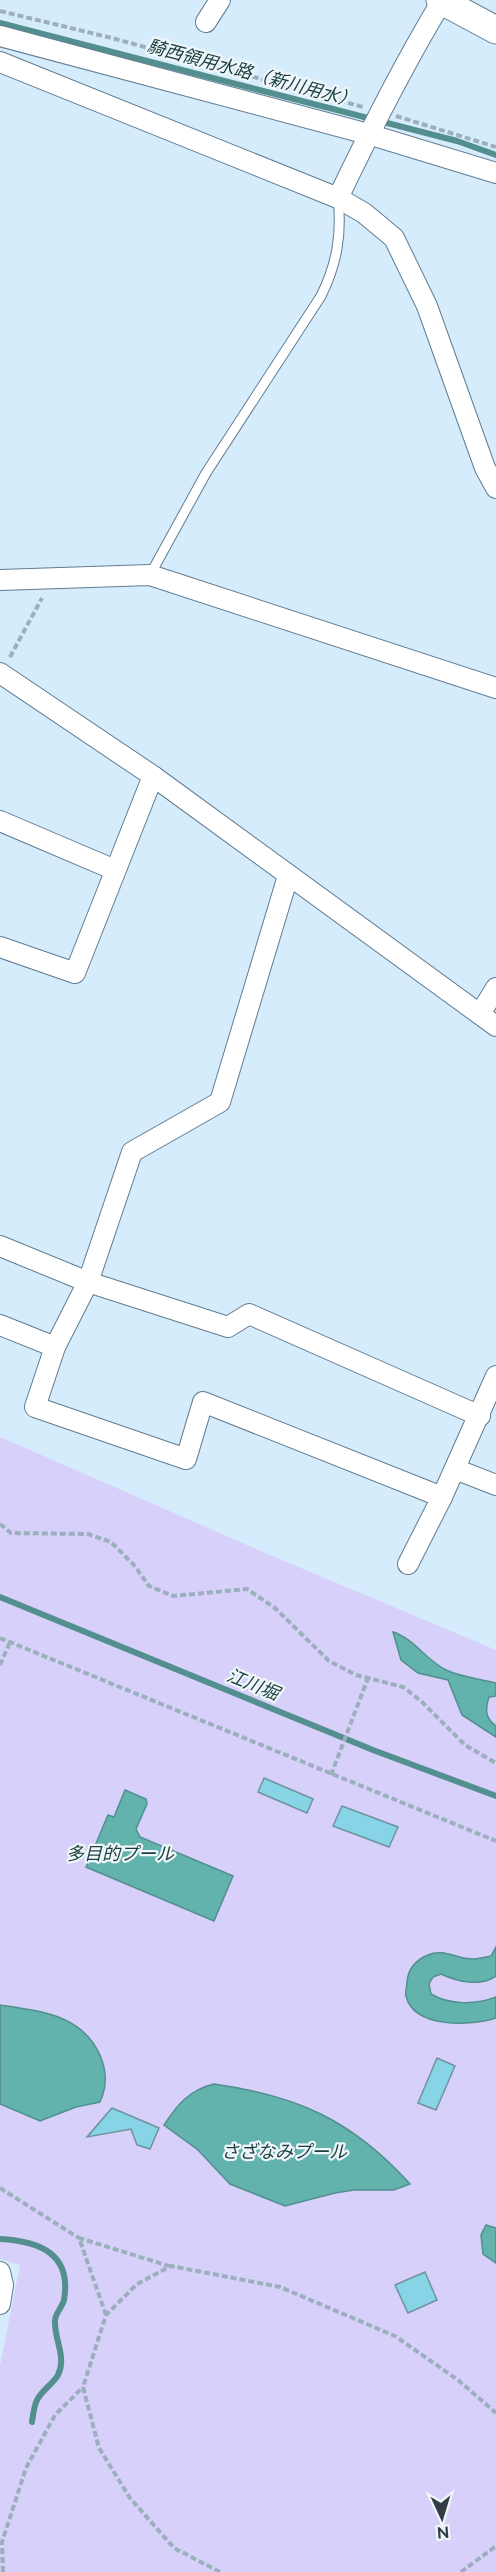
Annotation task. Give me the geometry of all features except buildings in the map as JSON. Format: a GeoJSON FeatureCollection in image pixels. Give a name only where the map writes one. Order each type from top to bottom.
{"type":"FeatureCollection","features":[{"type":"Feature","properties":{"kind":"main road"},"geometry":{"type":"LineString","coordinates":[[441,0],[496,30]]}},
{"type":"Feature","properties":{"kind":"street"},"geometry":{"type":"LineString","coordinates":[[206,22],[220,0]]}},
{"type":"Feature","properties":{"kind":"street"},"geometry":{"type":"LineString","coordinates":[[338,198],[408,56],[441,0]]}},
{"type":"Feature","properties":{"kind":"street"},"geometry":{"type":"LineString","coordinates":[[0,36],[368,134],[496,173]]}},
{"type":"Feature","properties":{"kind":"street"},"geometry":{"type":"LineString","coordinates":[[0,62],[338,198],[364,213],[394,238],[428,306],[485,468],[496,488]]}},
{"type":"Feature","properties":{"kind":"street"},"geometry":{"type":"LineString","coordinates":[[0,580],[150,575],[496,688]]}},
{"type":"Feature","properties":{"kind":"street"},"geometry":{"type":"LineString","coordinates":[[0,674],[153,776],[496,1026]]}},
{"type":"Feature","properties":{"kind":"street"},"geometry":{"type":"LineString","coordinates":[[0,947],[75,973],[153,776]]}},
{"type":"Feature","properties":{"kind":"street"},"geometry":{"type":"LineString","coordinates":[[0,821],[115,870]]}},
{"type":"Feature","properties":{"kind":"street"},"geometry":{"type":"LineString","coordinates":[[288,876],[220,1102],[132,1152],[88,1282],[55,1347],[35,1407],[186,1459],[203,1402],[442,1497]]}},
{"type":"Feature","properties":{"kind":"street"},"geometry":{"type":"LineString","coordinates":[[480,1014],[496,988]]}},
{"type":"Feature","properties":{"kind":"street"},"geometry":{"type":"LineString","coordinates":[[0,1246],[88,1282],[228,1327],[249,1314],[480,1416]]}},
{"type":"Feature","properties":{"kind":"street"},"geometry":{"type":"LineString","coordinates":[[0,1325],[55,1347]]}},
{"type":"Feature","properties":{"kind":"street"},"geometry":{"type":"LineString","coordinates":[[408,1564],[480,1416],[496,1376]]}},
{"type":"Feature","properties":{"kind":"street"},"geometry":{"type":"LineString","coordinates":[[455,1469],[496,1485]]}},
{"type":"Feature","properties":{"kind":"street"},"geometry":{"type":"LineString","coordinates":[[0,2271],[3,2285],[0,2304]]}},
{"type":"Feature","properties":{"kind":"lane"},"geometry":{"type":"LineString","coordinates":[[150,575],[206,473],[321,296],[333,272],[341,223],[338,198]]}},
{"type":"Feature","properties":{"kind":"path"},"geometry":{"type":"LineString","coordinates":[[0,11],[112,38],[371,109]]}},
{"type":"Feature","properties":{"kind":"path"},"geometry":{"type":"LineString","coordinates":[[388,114],[496,147]]}},
{"type":"Feature","properties":{"kind":"path"},"geometry":{"type":"LineString","coordinates":[[0,674],[52,580]]}},
{"type":"Feature","properties":{"kind":"path"},"geometry":{"type":"LineString","coordinates":[[0,1524],[11,1533],[36,1536],[88,1534],[111,1542],[134,1565],[149,1586],[173,1596],[247,1589],[275,1608],[329,1661],[356,1675],[403,1687],[421,1701],[465,1744],[496,1763]]}},
{"type":"Feature","properties":{"kind":"path"},"geometry":{"type":"LineString","coordinates":[[0,1638],[496,1841]]}},
{"type":"Feature","properties":{"kind":"path"},"geometry":{"type":"LineString","coordinates":[[0,1665],[10,1642]]}},
{"type":"Feature","properties":{"kind":"path"},"geometry":{"type":"LineString","coordinates":[[331,1774],[368,1678]]}},
{"type":"Feature","properties":{"kind":"path"},"geometry":{"type":"LineString","coordinates":[[0,2188],[79,2238],[171,2266],[280,2288],[395,2336],[458,2380],[496,2413]]}},
{"type":"Feature","properties":{"kind":"path"},"geometry":{"type":"LineString","coordinates":[[79,2238],[106,2315]]}},
{"type":"Feature","properties":{"kind":"path"},"geometry":{"type":"LineString","coordinates":[[3,2572],[2,2542],[26,2468],[56,2415],[83,2387],[106,2315],[137,2284],[171,2266]]}},
{"type":"Feature","properties":{"kind":"path"},"geometry":{"type":"LineString","coordinates":[[83,2387],[99,2448],[130,2498],[174,2548],[220,2572]]}},
{"type":"Feature","properties":{"kind":"path"},"geometry":{"type":"LineString","coordinates":[[461,2572],[496,2546]]}},
{"type":"Feature","properties":{"kind":"shaded area"},"geometry":{"type":"Polygon","coordinates":[[[0,1437],[270,1555],[496,1650],[496,2572],[0,2572],[0,2366],[20,2265],[0,2259],[0,1437]]]}},
{"type":"Feature","properties":{"kind":"water"},"geometry":{"type":"Polygon","coordinates":[[[393,1632],[407,1639],[446,1670],[496,1683],[496,1696],[489,1697],[487,1710],[488,1717],[496,1726],[496,1737],[462,1715],[448,1680],[418,1673],[401,1660],[393,1632]]]}},
{"type":"Feature","properties":{"kind":"water","name":"多目的プール"},"geometry":{"type":"Polygon","coordinates":[[[125,1790],[146,1799],[147,1804],[136,1829],[140,1837],[233,1876],[214,1921],[86,1867],[108,1815],[114,1817],[125,1790]]]}},
{"type":"Feature","properties":{"kind":"water"},"geometry":{"type":"Polygon","coordinates":[[[496,1947],[496,1976],[483,1981],[469,1982],[441,1974],[433,1977],[429,1984],[431,1994],[454,2002],[488,2000],[496,1997],[496,2018],[473,2023],[445,2022],[432,2020],[411,2007],[406,1994],[408,1977],[413,1966],[420,1960],[434,1953],[445,1953],[467,1959],[480,1958],[491,1956],[496,1947]]]}},
{"type":"Feature","properties":{"kind":"water"},"geometry":{"type":"Polygon","coordinates":[[[0,2005],[56,2016],[84,2033],[99,2053],[103,2065],[104,2090],[100,2102],[76,2107],[40,2121],[0,2104],[0,2005]]]}},
{"type":"Feature","properties":{"kind":"water","name":"さざなみプール"},"geometry":{"type":"Polygon","coordinates":[[[214,2084],[272,2096],[322,2114],[367,2143],[410,2184],[394,2190],[354,2190],[335,2193],[285,2206],[230,2184],[198,2150],[164,2125],[184,2099],[197,2090],[214,2084]]]}},
{"type":"Feature","properties":{"kind":"water"},"geometry":{"type":"Polygon","coordinates":[[[486,2225],[496,2228],[496,2263],[483,2254],[481,2235],[486,2225]]]}},
{"type":"Feature","properties":{"kind":"waterway","name":"騎西領用水路（新川用水）"},"geometry":{"type":"LineString","coordinates":[[0,23],[457,141],[496,155]]}},
{"type":"Feature","properties":{"kind":"waterway","name":"江川堀"},"geometry":{"type":"LineString","coordinates":[[0,1597],[373,1750],[496,1796]]}},
{"type":"Feature","properties":{"kind":"waterway"},"geometry":{"type":"LineString","coordinates":[[0,2239],[15,2240],[40,2247],[58,2261],[63,2271],[64,2300],[55,2321],[61,2355],[60,2368],[56,2378],[37,2400],[32,2422]]}}]}
